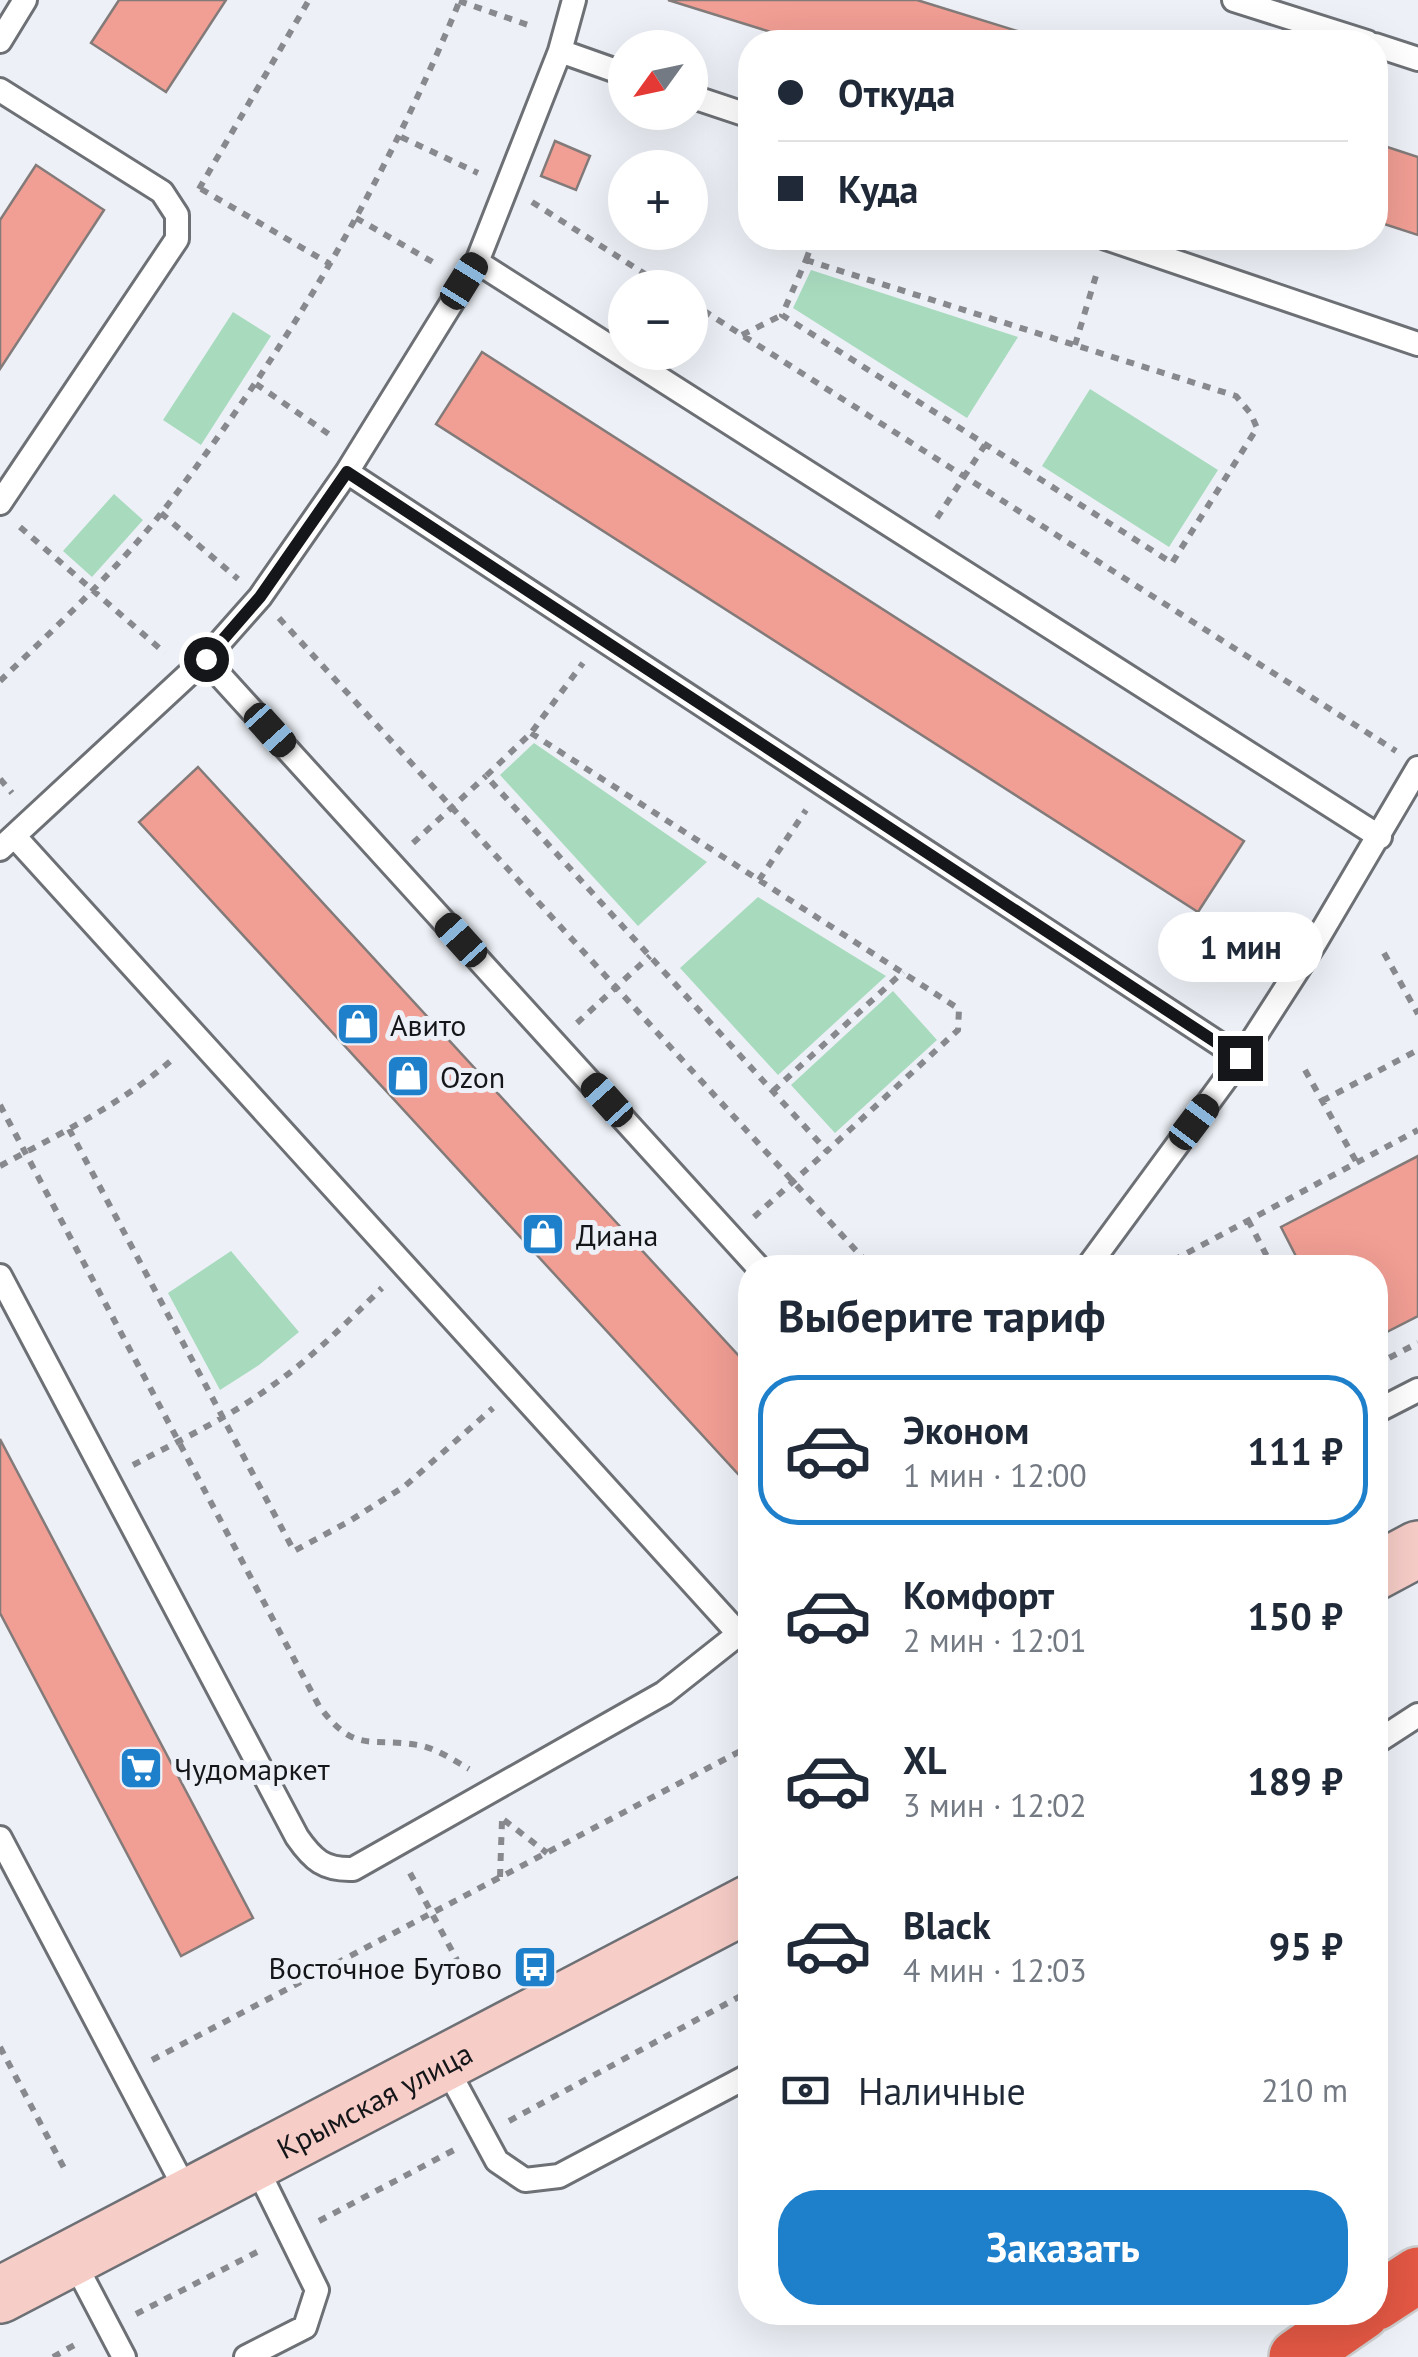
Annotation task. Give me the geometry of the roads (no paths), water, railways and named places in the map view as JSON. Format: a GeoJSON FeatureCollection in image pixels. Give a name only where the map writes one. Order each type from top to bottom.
{"type":"FeatureCollection","features":[{"type":"Feature","properties":{"kind":"highway"},"geometry":{"type":"LineString","coordinates":[[1388,2295],[1418,2275]]}},
{"type":"Feature","properties":{"kind":"highway"},"geometry":{"type":"LineString","coordinates":[[1296,2357],[1343,2325]]}},
{"type":"Feature","properties":{"kind":"street"},"geometry":{"type":"LineString","coordinates":[[1388,1565],[1418,1549]]}},
{"type":"Feature","properties":{"kind":"street","name":"Крымская улица"},"geometry":{"type":"LineString","coordinates":[[0,2295],[738,1909]]}},
{"type":"Feature","properties":{"kind":"lane"},"geometry":{"type":"LineString","coordinates":[[0,42],[25,0]]}},
{"type":"Feature","properties":{"kind":"lane"},"geometry":{"type":"LineString","coordinates":[[574,0],[562,44],[471,271],[353,463],[260,597],[198,666],[8,844],[198,1038],[516,1387],[738,1622]]}},
{"type":"Feature","properties":{"kind":"lane"},"geometry":{"type":"LineString","coordinates":[[1234,0],[1330,30]]}},
{"type":"Feature","properties":{"kind":"lane"},"geometry":{"type":"LineString","coordinates":[[562,44],[608,66]]}},
{"type":"Feature","properties":{"kind":"lane"},"geometry":{"type":"LineString","coordinates":[[1388,49],[1418,58]]}},
{"type":"Feature","properties":{"kind":"lane"},"geometry":{"type":"LineString","coordinates":[[0,90],[162,192],[176,215],[177,240],[7,512]]}},
{"type":"Feature","properties":{"kind":"lane"},"geometry":{"type":"LineString","coordinates":[[708,102],[738,112]]}},
{"type":"Feature","properties":{"kind":"lane"},"geometry":{"type":"LineString","coordinates":[[1142,250],[1418,344]]}},
{"type":"Feature","properties":{"kind":"lane"},"geometry":{"type":"LineString","coordinates":[[471,271],[920,544],[1380,837]]}},
{"type":"Feature","properties":{"kind":"lane"},"geometry":{"type":"LineString","coordinates":[[353,463],[601,639],[1240,1058]]}},
{"type":"Feature","properties":{"kind":"lane"},"geometry":{"type":"LineString","coordinates":[[198,666],[391,863],[748,1255]]}},
{"type":"Feature","properties":{"kind":"lane"},"geometry":{"type":"LineString","coordinates":[[1096,1255],[1240,1058],[1380,837],[1410,762]]}},
{"type":"Feature","properties":{"kind":"lane"},"geometry":{"type":"LineString","coordinates":[[0,1276],[297,1837],[312,1859],[331,1870],[353,1869],[664,1693],[738,1635]]}},
{"type":"Feature","properties":{"kind":"lane"},"geometry":{"type":"LineString","coordinates":[[1388,1405],[1418,1390]]}},
{"type":"Feature","properties":{"kind":"lane"},"geometry":{"type":"LineString","coordinates":[[1388,1735],[1418,1715]]}},
{"type":"Feature","properties":{"kind":"lane"},"geometry":{"type":"LineString","coordinates":[[0,1838],[189,2196]]}},
{"type":"Feature","properties":{"kind":"lane"},"geometry":{"type":"LineString","coordinates":[[444,2063],[497,2160],[525,2180],[559,2176],[738,2081]]}},
{"type":"Feature","properties":{"kind":"lane"},"geometry":{"type":"LineString","coordinates":[[246,2357],[305,2328],[317,2290],[254,2162]]}},
{"type":"Feature","properties":{"kind":"lane"},"geometry":{"type":"LineString","coordinates":[[72,2258],[124,2357]]}},
{"type":"Feature","properties":{"kind":"place","name":"Авито"},"geometry":{"type":"Point","coordinates":[358,1024]}},
{"type":"Feature","properties":{"kind":"place","name":"Ozon"},"geometry":{"type":"Point","coordinates":[408,1076]}},
{"type":"Feature","properties":{"kind":"place","name":"Диана"},"geometry":{"type":"Point","coordinates":[543,1234]}},
{"type":"Feature","properties":{"kind":"place","name":"Чудомаркет"},"geometry":{"type":"Point","coordinates":[141,1768]}},
{"type":"Feature","properties":{"kind":"place","name":"Восточное Бутово"},"geometry":{"type":"Point","coordinates":[535,1967]}}]}
